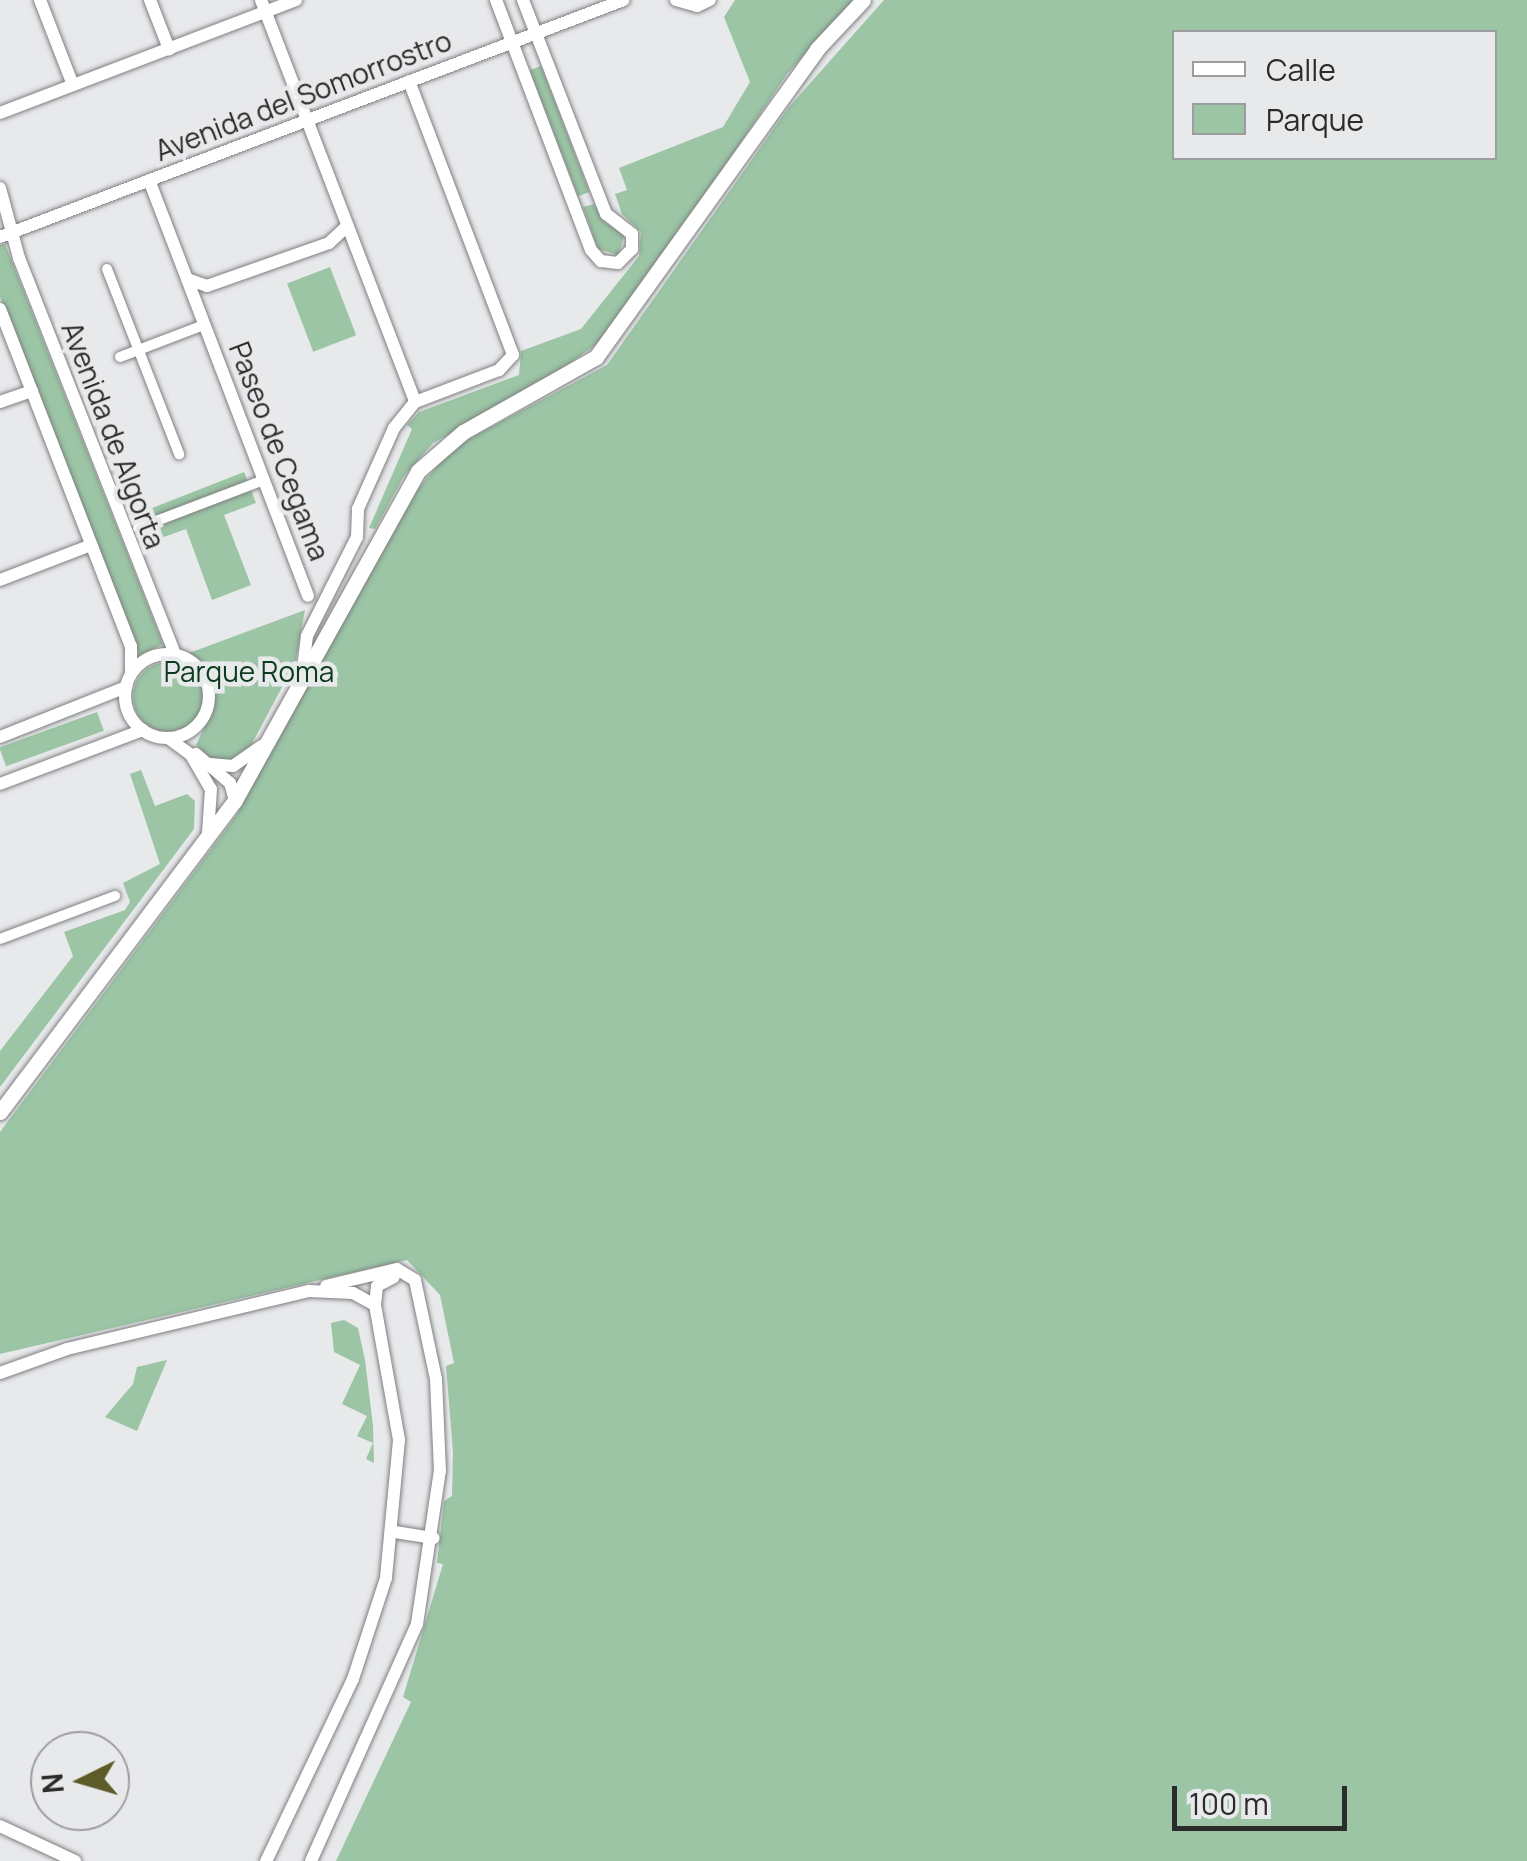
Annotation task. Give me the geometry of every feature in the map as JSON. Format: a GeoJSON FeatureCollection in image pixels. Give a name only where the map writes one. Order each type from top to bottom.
{"type":"FeatureCollection","features":[{"type":"Feature","properties":{"kind":"street"},"geometry":{"type":"LineString","coordinates":[[40,0],[73,86]]}},
{"type":"Feature","properties":{"kind":"street"},"geometry":{"type":"LineString","coordinates":[[150,0],[169,49]]}},
{"type":"Feature","properties":{"kind":"street"},"geometry":{"type":"LineString","coordinates":[[0,114],[169,49],[263,6],[296,0]]}},
{"type":"Feature","properties":{"kind":"street"},"geometry":{"type":"LineString","coordinates":[[496,0],[591,250],[601,261],[618,263],[632,249],[632,234],[606,214],[524,0]]}},
{"type":"Feature","properties":{"kind":"street","name":"Avenida del Somorrostro"},"geometry":{"type":"LineString","coordinates":[[0,236],[624,0]]}},
{"type":"Feature","properties":{"kind":"street"},"geometry":{"type":"LineString","coordinates":[[676,0],[689,6],[710,0]]}},
{"type":"Feature","properties":{"kind":"street"},"geometry":{"type":"LineString","coordinates":[[0,1112],[234,801],[418,470],[462,432],[596,357],[817,48],[863,0]]}},
{"type":"Feature","properties":{"kind":"street"},"geometry":{"type":"LineString","coordinates":[[263,6],[415,402]]}},
{"type":"Feature","properties":{"kind":"street"},"geometry":{"type":"LineString","coordinates":[[299,688],[307,636],[357,537],[358,509],[394,428],[415,402],[498,370],[513,355],[409,81]]}},
{"type":"Feature","properties":{"kind":"street","name":"Paseo de Cegama"},"geometry":{"type":"LineString","coordinates":[[150,180],[308,596]]}},
{"type":"Feature","properties":{"kind":"street","name":"Avenida de Algorta"},"geometry":{"type":"LineString","coordinates":[[0,188],[19,258],[175,654]]}},
{"type":"Feature","properties":{"kind":"street"},"geometry":{"type":"LineString","coordinates":[[187,279],[216,286],[329,243],[347,226]]}},
{"type":"Feature","properties":{"kind":"street"},"geometry":{"type":"LineString","coordinates":[[107,269],[178,454]]}},
{"type":"Feature","properties":{"kind":"street"},"geometry":{"type":"LineString","coordinates":[[0,308],[130,646],[128,711],[143,730],[168,738],[202,765],[234,801]]}},
{"type":"Feature","properties":{"kind":"street","name":"Paseo de Cegama"},"geometry":{"type":"LineString","coordinates":[[120,358],[204,325]]}},
{"type":"Feature","properties":{"kind":"street"},"geometry":{"type":"LineString","coordinates":[[0,402],[32,391]]}},
{"type":"Feature","properties":{"kind":"street"},"geometry":{"type":"LineString","coordinates":[[138,528],[264,480]]}},
{"type":"Feature","properties":{"kind":"street"},"geometry":{"type":"LineString","coordinates":[[0,580],[91,546]]}},
{"type":"Feature","properties":{"kind":"street"},"geometry":{"type":"LineString","coordinates":[[131,673],[153,655],[175,654],[196,664],[209,687],[206,713],[188,732],[168,738]]}},
{"type":"Feature","properties":{"kind":"street"},"geometry":{"type":"LineString","coordinates":[[0,737],[126,687]]}},
{"type":"Feature","properties":{"kind":"street"},"geometry":{"type":"LineString","coordinates":[[0,784],[143,730]]}},
{"type":"Feature","properties":{"kind":"street"},"geometry":{"type":"LineString","coordinates":[[188,732],[212,798],[207,839]]}},
{"type":"Feature","properties":{"kind":"street"},"geometry":{"type":"LineString","coordinates":[[202,765],[241,763],[274,733]]}},
{"type":"Feature","properties":{"kind":"street"},"geometry":{"type":"LineString","coordinates":[[0,940],[115,896]]}},
{"type":"Feature","properties":{"kind":"street"},"geometry":{"type":"LineString","coordinates":[[0,1373],[67,1349],[398,1270],[416,1280]]}},
{"type":"Feature","properties":{"kind":"street"},"geometry":{"type":"LineString","coordinates":[[266,1861],[353,1679],[395,1532],[398,1440],[375,1305],[381,1280],[416,1280]]}},
{"type":"Feature","properties":{"kind":"street"},"geometry":{"type":"LineString","coordinates":[[311,1861],[402,1666],[434,1538],[438,1409],[416,1280]]}},
{"type":"Feature","properties":{"kind":"street"},"geometry":{"type":"LineString","coordinates":[[314,1291],[353,1293],[375,1305]]}},
{"type":"Feature","properties":{"kind":"street"},"geometry":{"type":"LineString","coordinates":[[395,1532],[434,1538]]}},
{"type":"Feature","properties":{"kind":"street"},"geometry":{"type":"LineString","coordinates":[[0,1826],[75,1861]]}},
{"type":"Feature","properties":{"kind":"green space"},"geometry":{"type":"Polygon","coordinates":[[[735,0],[853,0],[787,74],[636,298],[597,344],[534,388],[433,443],[404,476],[375,529],[369,528],[412,429],[407,425],[419,412],[519,375],[521,351],[581,329],[639,256],[641,232],[622,214],[615,194],[627,190],[619,168],[723,127],[750,82],[724,17],[735,0]]]}},
{"type":"Feature","properties":{"kind":"green space"},"geometry":{"type":"Polygon","coordinates":[[[884,0],[1527,0],[1527,1861],[336,1861],[411,1702],[403,1697],[443,1564],[437,1563],[444,1501],[452,1496],[453,1452],[446,1366],[454,1363],[440,1295],[407,1260],[0,1354],[0,1132],[236,816],[402,507],[454,447],[607,365],[789,107],[884,0]]]}},
{"type":"Feature","properties":{"kind":"green space"},"geometry":{"type":"Polygon","coordinates":[[[541,66],[589,192],[578,196],[530,70],[541,66]]]}},
{"type":"Feature","properties":{"kind":"green space"},"geometry":{"type":"Polygon","coordinates":[[[594,204],[603,221],[624,235],[619,255],[598,249],[583,207],[594,204]]]}},
{"type":"Feature","properties":{"kind":"green space"},"geometry":{"type":"Polygon","coordinates":[[[5,244],[163,644],[140,656],[0,297],[0,245],[5,244]]]}},
{"type":"Feature","properties":{"kind":"green space"},"geometry":{"type":"Polygon","coordinates":[[[330,267],[356,335],[313,352],[287,283],[330,267]]]}},
{"type":"Feature","properties":{"kind":"green space"},"geometry":{"type":"Polygon","coordinates":[[[244,472],[256,503],[224,515],[251,585],[212,600],[186,529],[153,541],[142,512],[244,472]]]}},
{"type":"Feature","properties":{"kind":"green space","name":"Parque Roma"},"geometry":{"type":"Polygon","coordinates":[[[305,610],[295,663],[249,749],[232,762],[215,763],[196,745],[210,715],[213,682],[189,653],[305,610]]]}},
{"type":"Feature","properties":{"kind":"green space"},"geometry":{"type":"Polygon","coordinates":[[[168,662],[193,672],[203,697],[193,722],[168,732],[143,722],[133,697],[143,672],[168,662]]]}},
{"type":"Feature","properties":{"kind":"green space"},"geometry":{"type":"Polygon","coordinates":[[[97,712],[104,731],[6,766],[0,747],[97,712]]]}},
{"type":"Feature","properties":{"kind":"green space"},"geometry":{"type":"Polygon","coordinates":[[[141,770],[155,806],[187,794],[195,801],[194,829],[0,1087],[0,1051],[73,956],[64,932],[125,910],[130,902],[123,883],[160,864],[130,774],[141,770]]]}},
{"type":"Feature","properties":{"kind":"green space"},"geometry":{"type":"Polygon","coordinates":[[[344,1320],[358,1328],[365,1360],[373,1426],[374,1463],[366,1459],[373,1443],[357,1436],[367,1416],[342,1404],[360,1365],[334,1352],[331,1323],[344,1320]]]}},
{"type":"Feature","properties":{"kind":"green space"},"geometry":{"type":"Polygon","coordinates":[[[167,1360],[137,1431],[105,1417],[133,1384],[137,1367],[167,1360]]]}}]}
